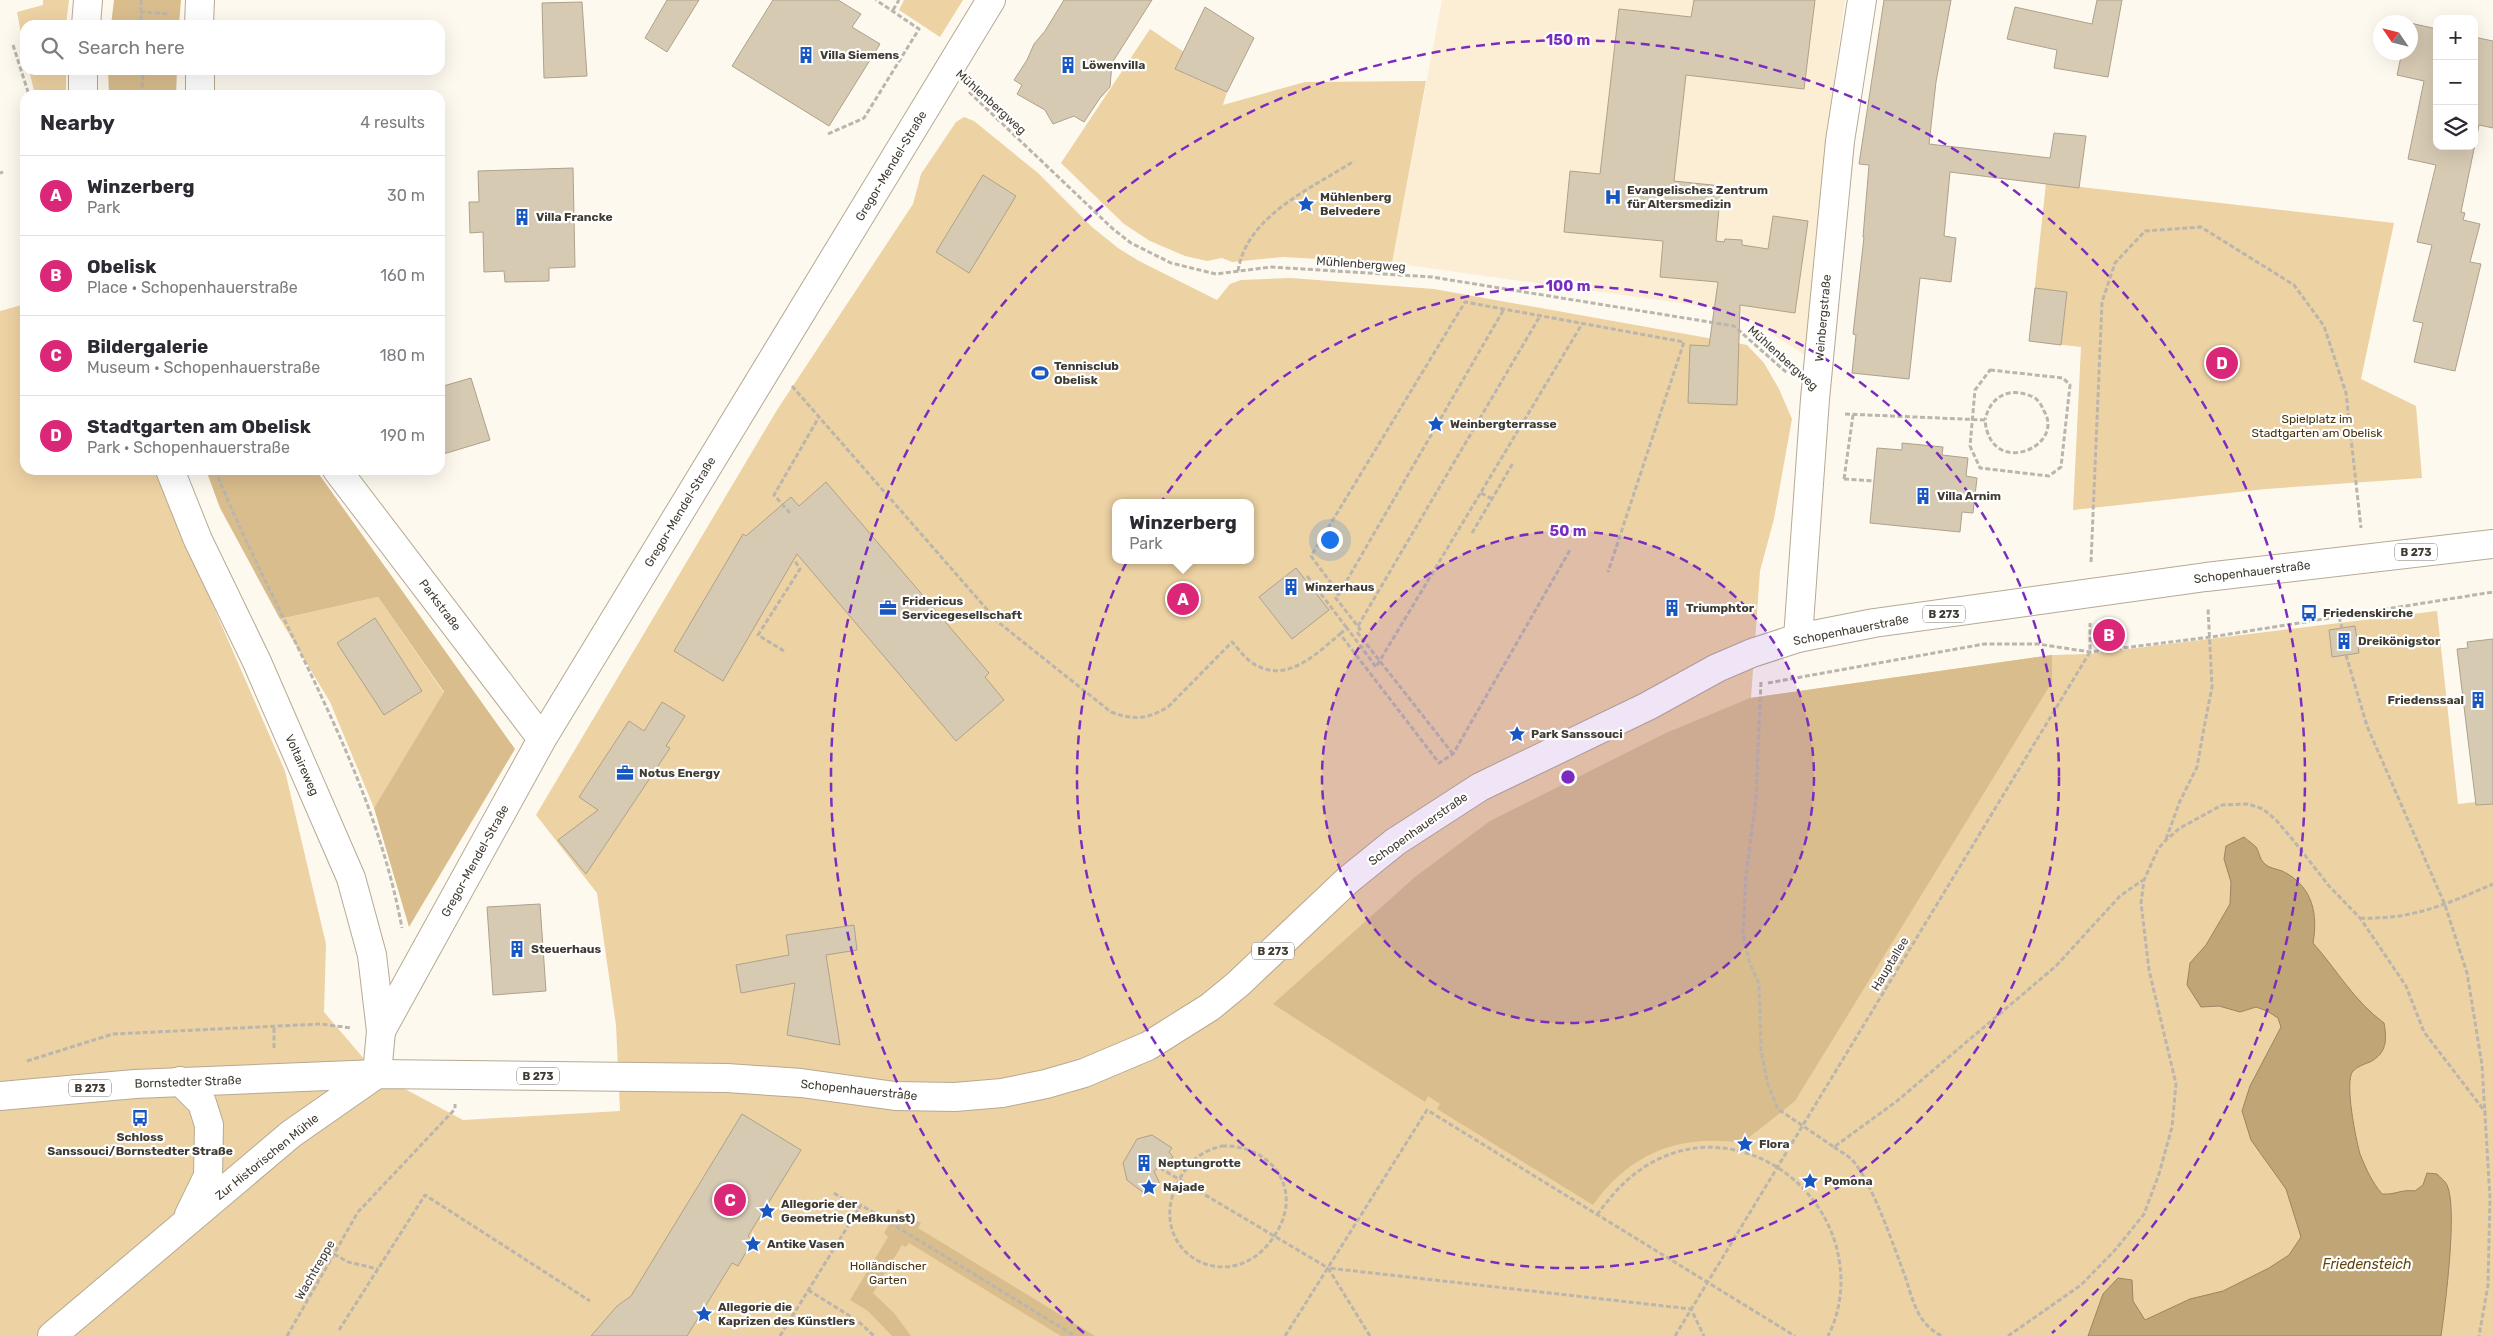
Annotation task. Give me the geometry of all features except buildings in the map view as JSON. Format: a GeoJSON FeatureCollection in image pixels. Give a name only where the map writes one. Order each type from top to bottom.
{"type":"FeatureCollection","features":[{"type":"Feature","properties":{"kind":"street"},"geometry":{"type":"LineString","coordinates":[[86,20],[88,0]]}},
{"type":"Feature","properties":{"kind":"street"},"geometry":{"type":"LineString","coordinates":[[199,20],[200,0]]}},
{"type":"Feature","properties":{"kind":"street","name":"Gregor-Mendel-Straße"},"geometry":{"type":"LineString","coordinates":[[381,1031],[542,739],[990,0]]}},
{"type":"Feature","properties":{"kind":"street","name":"Weinbergstraße"},"geometry":{"type":"LineString","coordinates":[[1798,638],[1815,405],[1840,141],[1862,0]]}},
{"type":"Feature","properties":{"kind":"street"},"geometry":{"type":"LineString","coordinates":[[82,75],[83,90]]}},
{"type":"Feature","properties":{"kind":"street"},"geometry":{"type":"LineString","coordinates":[[200,75],[200,90]]}},
{"type":"Feature","properties":{"kind":"street","name":"Voltaireweg"},"geometry":{"type":"LineString","coordinates":[[172,475],[198,540],[257,662],[351,878],[372,955],[381,1031],[377,1074]]}},
{"type":"Feature","properties":{"kind":"street","name":"Parkstraße"},"geometry":{"type":"LineString","coordinates":[[341,475],[542,739]]}},
{"type":"Feature","properties":{"kind":"street","name":"Schopenhauerstraße"},"geometry":{"type":"LineString","coordinates":[[377,1074],[728,1078],[801,1083],[895,1096],[955,1097],[1002,1093],[1046,1084],[1084,1073],[1148,1046],[1210,1007],[1238,984],[1348,880],[1395,842],[1480,786],[1560,746],[1648,706],[1717,668],[1752,653],[1798,638],[2091,583],[2206,577],[2493,544]]}},
{"type":"Feature","properties":{"kind":"street","name":"Bornstedter Straße"},"geometry":{"type":"LineString","coordinates":[[0,1096],[180,1082],[377,1074]]}},
{"type":"Feature","properties":{"kind":"street","name":"Zur Historischen Mühle"},"geometry":{"type":"LineString","coordinates":[[52,1336],[291,1134],[377,1074]]}},
{"type":"Feature","properties":{"kind":"street","name":"Zur Historischen Mühle"},"geometry":{"type":"LineString","coordinates":[[180,1082],[202,1102],[209,1125],[210,1146],[208,1176],[184,1224]]}},
{"type":"Feature","properties":{"kind":"path"},"geometry":{"type":"LineString","coordinates":[[141,0],[141,20]]}},
{"type":"Feature","properties":{"kind":"path"},"geometry":{"type":"LineString","coordinates":[[828,134],[864,118],[919,29],[876,0]]}},
{"type":"Feature","properties":{"kind":"path"},"geometry":{"type":"LineString","coordinates":[[893,10],[899,0]]}},
{"type":"Feature","properties":{"kind":"path"},"geometry":{"type":"LineString","coordinates":[[14,44],[20,64]]}},
{"type":"Feature","properties":{"kind":"path","name":"Mühlenbergweg"},"geometry":{"type":"LineString","coordinates":[[946,74],[972,94],[1113,229],[1131,243],[1164,260],[1194,270],[1216,274],[1271,267],[1432,277],[1734,326],[1815,405]]}},
{"type":"Feature","properties":{"kind":"path"},"geometry":{"type":"LineString","coordinates":[[23,75],[28,90]]}},
{"type":"Feature","properties":{"kind":"path"},"geometry":{"type":"LineString","coordinates":[[142,90],[143,75]]}},
{"type":"Feature","properties":{"kind":"path"},"geometry":{"type":"LineString","coordinates":[[1238,271],[1245,247],[1276,211],[1354,161]]}},
{"type":"Feature","properties":{"kind":"path"},"geometry":{"type":"LineString","coordinates":[[2090,652],[2102,302],[2114,263],[2145,231],[2201,227],[2294,284],[2324,326],[2346,394],[2365,558]]}},
{"type":"Feature","properties":{"kind":"path"},"geometry":{"type":"LineString","coordinates":[[1339,594],[1311,556],[1465,302],[1684,342],[1608,572]]}},
{"type":"Feature","properties":{"kind":"path"},"geometry":{"type":"LineString","coordinates":[[1358,626],[1335,597],[1339,594],[1504,309]]}},
{"type":"Feature","properties":{"kind":"path"},"geometry":{"type":"LineString","coordinates":[[1453,754],[1357,632],[1360,629],[1358,626],[1540,316]]}},
{"type":"Feature","properties":{"kind":"path"},"geometry":{"type":"LineString","coordinates":[[1308,576],[1376,667],[1582,324]]}},
{"type":"Feature","properties":{"kind":"path"},"geometry":{"type":"LineString","coordinates":[[771,363],[998,622],[1111,712],[1128,718],[1142,719],[1158,713],[1169,706],[1232,642],[1252,662],[1268,670],[1282,671],[1297,667],[1309,660],[1347,628]]}},
{"type":"Feature","properties":{"kind":"path"},"geometry":{"type":"LineString","coordinates":[[1990,370],[2063,378],[2070,385],[2060,467],[2049,476],[1980,468],[1970,446],[1973,420],[1975,390],[1990,370]]}},
{"type":"Feature","properties":{"kind":"path"},"geometry":{"type":"LineString","coordinates":[[2018,391],[2038,400],[2046,414],[2046,431],[2038,446],[2025,453],[2006,452],[1990,441],[1986,432],[1985,420],[1991,404],[2000,396],[2018,391]]}},
{"type":"Feature","properties":{"kind":"path"},"geometry":{"type":"LineString","coordinates":[[1815,405],[1853,415],[1985,420]]}},
{"type":"Feature","properties":{"kind":"path"},"geometry":{"type":"LineString","coordinates":[[1853,415],[1844,479],[1874,481]]}},
{"type":"Feature","properties":{"kind":"path"},"geometry":{"type":"LineString","coordinates":[[790,514],[774,495],[819,417]]}},
{"type":"Feature","properties":{"kind":"path"},"geometry":{"type":"LineString","coordinates":[[1472,533],[1513,464]]}},
{"type":"Feature","properties":{"kind":"path"},"geometry":{"type":"LineString","coordinates":[[217,475],[231,509],[329,708],[381,840],[406,940],[424,954]]}},
{"type":"Feature","properties":{"kind":"path"},"geometry":{"type":"LineString","coordinates":[[1481,493],[1492,499]]}},
{"type":"Feature","properties":{"kind":"path"},"geometry":{"type":"LineString","coordinates":[[1340,634],[1438,763],[1453,754],[1570,550]]}},
{"type":"Feature","properties":{"kind":"path"},"geometry":{"type":"LineString","coordinates":[[784,651],[758,635],[800,570],[795,562]]}},
{"type":"Feature","properties":{"kind":"path"},"geometry":{"type":"LineString","coordinates":[[2166,840],[2180,801],[2197,767],[2212,687],[2211,637],[2206,577]]}},
{"type":"Feature","properties":{"kind":"path"},"geometry":{"type":"LineString","coordinates":[[1753,687],[1984,644],[2038,644],[2090,652],[2211,637],[2493,592]]}},
{"type":"Feature","properties":{"kind":"path"},"geometry":{"type":"LineString","coordinates":[[2340,617],[2342,628]]}},
{"type":"Feature","properties":{"kind":"path","name":"Hauptallee"},"geometry":{"type":"LineString","coordinates":[[1674,1336],[2090,652]]}},
{"type":"Feature","properties":{"kind":"path"},"geometry":{"type":"LineString","coordinates":[[1752,653],[1762,684],[1756,798],[1746,876],[1743,933],[1749,960],[1759,984],[1761,1051],[1768,1084],[1778,1110],[1851,1158],[1871,1190],[1905,1278],[1912,1302],[1923,1320],[1934,1332],[1942,1336]]}},
{"type":"Feature","properties":{"kind":"path"},"geometry":{"type":"LineString","coordinates":[[2346,655],[2368,726],[2445,905],[2467,973],[2482,1065],[2490,1198],[2488,1285],[2479,1336]]}},
{"type":"Feature","properties":{"kind":"path"},"geometry":{"type":"LineString","coordinates":[[2008,1336],[2081,1285],[2116,1249],[2144,1214],[2162,1165],[2172,1127],[2176,1084],[2149,970],[2141,903],[2144,880],[2158,849],[2166,840],[2180,828],[2222,805],[2248,804],[2263,809],[2276,820],[2329,886],[2360,918],[2406,986],[2424,1032],[2486,1112]]}},
{"type":"Feature","properties":{"kind":"path"},"geometry":{"type":"LineString","coordinates":[[1834,1147],[1897,1101],[2056,966],[2120,896],[2144,880]]}},
{"type":"Feature","properties":{"kind":"path"},"geometry":{"type":"LineString","coordinates":[[2360,918],[2401,917],[2445,905],[2493,884]]}},
{"type":"Feature","properties":{"kind":"path"},"geometry":{"type":"LineString","coordinates":[[19,1063],[113,1034],[321,1024],[381,1031]]}},
{"type":"Feature","properties":{"kind":"path","name":"Wachtreppe"},"geometry":{"type":"LineString","coordinates":[[287,1336],[358,1212],[455,1109]]}},
{"type":"Feature","properties":{"kind":"path"},"geometry":{"type":"LineString","coordinates":[[1286,1336],[1428,1110],[1795,1336]]}},
{"type":"Feature","properties":{"kind":"path"},"geometry":{"type":"LineString","coordinates":[[1240,1147],[1258,1153],[1273,1166],[1284,1190],[1286,1208],[1280,1227],[1265,1249],[1244,1264],[1225,1267],[1205,1264],[1195,1259],[1181,1246],[1170,1222],[1170,1202],[1179,1180],[1190,1163],[1211,1149],[1240,1147]]}},
{"type":"Feature","properties":{"kind":"path"},"geometry":{"type":"LineString","coordinates":[[1597,1215],[1612,1194],[1631,1176],[1653,1162],[1677,1153],[1703,1149],[1729,1150],[1754,1156],[1777,1166],[1798,1182],[1816,1202],[1830,1225],[1838,1250],[1841,1276],[1840,1302],[1828,1336]]}},
{"type":"Feature","properties":{"kind":"path"},"geometry":{"type":"LineString","coordinates":[[1160,1168],[1328,1268],[1691,1309],[1704,1336]]}},
{"type":"Feature","properties":{"kind":"path"},"geometry":{"type":"LineString","coordinates":[[834,1193],[859,1209]]}},
{"type":"Feature","properties":{"kind":"path"},"geometry":{"type":"LineString","coordinates":[[339,1330],[426,1195],[590,1301]]}},
{"type":"Feature","properties":{"kind":"path"},"geometry":{"type":"LineString","coordinates":[[780,1336],[861,1205],[1075,1336]]}},
{"type":"Feature","properties":{"kind":"path"},"geometry":{"type":"LineString","coordinates":[[334,1254],[348,1262],[378,1269]]}},
{"type":"Feature","properties":{"kind":"path"},"geometry":{"type":"LineString","coordinates":[[1328,1268],[1370,1336]]}},
{"type":"Feature","properties":{"kind":"path"},"geometry":{"type":"LineString","coordinates":[[808,1290],[858,1321],[874,1336]]}},
{"type":"Feature","properties":{"kind":"shaded area"},"geometry":{"type":"Polygon","coordinates":[[[114,0],[181,0],[179,20],[112,20],[114,0]]]}},
{"type":"Feature","properties":{"kind":"shaded area","name":"Evangelisches Zentrum für Altersmedizin"},"geometry":{"type":"Polygon","coordinates":[[[1442,0],[1845,0],[1827,131],[1806,356],[1737,311],[1392,263],[1442,0]]]}},
{"type":"Feature","properties":{"kind":"shaded area"},"geometry":{"type":"Polygon","coordinates":[[[108,75],[177,75],[176,90],[109,90],[108,75]]]}},
{"type":"Feature","properties":{"kind":"shaded area"},"geometry":{"type":"Polygon","coordinates":[[[208,475],[320,475],[515,749],[409,927],[374,808],[444,692],[378,597],[280,619],[220,508],[208,475]]]}},
{"type":"Feature","properties":{"kind":"shaded area"},"geometry":{"type":"Polygon","coordinates":[[[2052,655],[2052,682],[1795,1101],[1742,1143],[1697,1142],[1677,1145],[1658,1151],[1640,1160],[1623,1172],[1607,1187],[1593,1205],[1437,1109],[1440,1104],[1428,1096],[1425,1102],[1273,1004],[1415,877],[1490,821],[1666,733],[1750,698],[2052,655]]]}},
{"type":"Feature","properties":{"kind":"shaded area"},"geometry":{"type":"Polygon","coordinates":[[[898,1209],[921,1223],[918,1228],[1095,1336],[1061,1336],[909,1243],[906,1247],[902,1245],[873,1293],[894,1313],[911,1336],[892,1336],[868,1311],[850,1300],[888,1237],[884,1233],[898,1209]]]}},
{"type":"Feature","properties":{"kind":"green space"},"geometry":{"type":"Polygon","coordinates":[[[43,0],[69,0],[67,20],[20,20],[20,28],[17,12],[43,5],[43,0]]]}},
{"type":"Feature","properties":{"kind":"green space"},"geometry":{"type":"Polygon","coordinates":[[[904,0],[963,0],[940,37],[899,10],[904,0]]]}},
{"type":"Feature","properties":{"kind":"green space"},"geometry":{"type":"Polygon","coordinates":[[[1150,29],[1184,52],[1183,73],[1227,92],[1223,105],[1305,82],[1426,81],[1392,263],[1283,257],[1232,262],[1222,258],[1207,261],[1185,256],[1150,241],[1124,224],[1061,163],[1150,29]]]}},
{"type":"Feature","properties":{"kind":"green space"},"geometry":{"type":"Polygon","coordinates":[[[30,75],[66,75],[66,90],[34,90],[30,75]]]}},
{"type":"Feature","properties":{"kind":"green space","name":"Park Sanssouci"},"geometry":{"type":"Polygon","coordinates":[[[964,117],[974,121],[1038,173],[1092,227],[1118,248],[1139,261],[1217,300],[1230,284],[1241,280],[1291,278],[1434,289],[1747,345],[1764,363],[1779,389],[1792,419],[1774,519],[1760,571],[1751,698],[2052,655],[2088,654],[2437,611],[2458,804],[2493,800],[2493,1336],[0,1336],[0,311],[20,305],[20,475],[156,475],[285,771],[326,944],[324,1012],[377,1074],[463,1120],[620,1111],[616,1025],[597,893],[536,815],[777,410],[913,204],[921,174],[956,122],[964,117]]]}},
{"type":"Feature","properties":{"kind":"green space","name":"Spielplatz im Stadtgarten am Obelisk"},"geometry":{"type":"Polygon","coordinates":[[[2046,183],[2394,223],[2361,379],[2416,406],[2422,478],[2266,489],[2073,510],[2081,347],[2029,341],[2046,183]]]}},
{"type":"Feature","properties":{"kind":"green space"},"geometry":{"type":"Polygon","coordinates":[[[378,597],[444,693],[374,808],[330,702],[280,619],[378,597]]]}},
{"type":"Feature","properties":{"kind":"water","name":"Friedensteich"},"geometry":{"type":"Polygon","coordinates":[[[2244,837],[2256,847],[2265,864],[2286,873],[2302,886],[2312,903],[2314,913],[2313,943],[2355,995],[2384,1023],[2385,1040],[2383,1050],[2376,1058],[2353,1071],[2351,1077],[2350,1098],[2354,1124],[2360,1154],[2375,1185],[2382,1194],[2415,1191],[2423,1185],[2427,1173],[2437,1174],[2447,1185],[2450,1197],[2451,1235],[2448,1282],[2441,1336],[2088,1336],[2103,1294],[2118,1278],[2132,1280],[2133,1301],[2145,1320],[2190,1299],[2223,1291],[2269,1268],[2289,1255],[2301,1237],[2286,1189],[2251,1140],[2242,1111],[2250,1086],[2281,1027],[2278,1018],[2256,1007],[2240,1012],[2219,1006],[2201,1007],[2187,985],[2190,963],[2206,945],[2230,904],[2231,882],[2224,859],[2226,846],[2244,837]]]}},
{"type":"Feature","properties":{"kind":"place","name":"Villa Siemens"},"geometry":{"type":"Point","coordinates":[806,55]}},
{"type":"Feature","properties":{"kind":"place","name":"Löwenvilla"},"geometry":{"type":"Point","coordinates":[1068,65]}},
{"type":"Feature","properties":{"kind":"place","name":"Evangelisches Zentrum für Altersmedizin"},"geometry":{"type":"Point","coordinates":[1613,197]}},
{"type":"Feature","properties":{"kind":"place","name":"Mühlenberg Belvedere"},"geometry":{"type":"Point","coordinates":[1306,204]}},
{"type":"Feature","properties":{"kind":"place","name":"Villa Francke"},"geometry":{"type":"Point","coordinates":[522,217]}},
{"type":"Feature","properties":{"kind":"place","name":"Stadtgarten am Obelisk"},"geometry":{"type":"Point","coordinates":[2222,363]}},
{"type":"Feature","properties":{"kind":"place","name":"Tennisclub Obelisk"},"geometry":{"type":"Point","coordinates":[1040,373]}},
{"type":"Feature","properties":{"kind":"place","name":"Weinbergterrasse"},"geometry":{"type":"Point","coordinates":[1436,424]}},
{"type":"Feature","properties":{"kind":"place","name":"Villa Arnim"},"geometry":{"type":"Point","coordinates":[1923,496]}},
{"type":"Feature","properties":{"kind":"place","name":"Winzerhaus"},"geometry":{"type":"Point","coordinates":[1291,587]}},
{"type":"Feature","properties":{"kind":"place","name":"Winzerberg"},"geometry":{"type":"Point","coordinates":[1183,599]}},
{"type":"Feature","properties":{"kind":"place","name":"Fridericus Servicegesellschaft"},"geometry":{"type":"Point","coordinates":[888,608]}},
{"type":"Feature","properties":{"kind":"place","name":"Triumphtor"},"geometry":{"type":"Point","coordinates":[1672,608]}},
{"type":"Feature","properties":{"kind":"place","name":"Friedenskirche"},"geometry":{"type":"Point","coordinates":[2309,613]}},
{"type":"Feature","properties":{"kind":"place","name":"Obelisk"},"geometry":{"type":"Point","coordinates":[2109,635]}},
{"type":"Feature","properties":{"kind":"place","name":"Dreikönigstor"},"geometry":{"type":"Point","coordinates":[2344,641]}},
{"type":"Feature","properties":{"kind":"place","name":"Friedenssaal"},"geometry":{"type":"Point","coordinates":[2478,700]}},
{"type":"Feature","properties":{"kind":"place","name":"Park Sanssouci"},"geometry":{"type":"Point","coordinates":[1517,734]}},
{"type":"Feature","properties":{"kind":"place","name":"Notus Energy"},"geometry":{"type":"Point","coordinates":[625,773]}},
{"type":"Feature","properties":{"kind":"place","name":"Steuerhaus"},"geometry":{"type":"Point","coordinates":[517,949]}},
{"type":"Feature","properties":{"kind":"place","name":"Schloss Sanssouci/Bornstedter Straße"},"geometry":{"type":"Point","coordinates":[140,1118]}},
{"type":"Feature","properties":{"kind":"place","name":"Flora"},"geometry":{"type":"Point","coordinates":[1745,1144]}},
{"type":"Feature","properties":{"kind":"place","name":"Neptungrotte"},"geometry":{"type":"Point","coordinates":[1144,1163]}},
{"type":"Feature","properties":{"kind":"place","name":"Pomona"},"geometry":{"type":"Point","coordinates":[1810,1181]}},
{"type":"Feature","properties":{"kind":"place","name":"Najade"},"geometry":{"type":"Point","coordinates":[1149,1187]}},
{"type":"Feature","properties":{"kind":"place","name":"Bildergalerie"},"geometry":{"type":"Point","coordinates":[730,1200]}},
{"type":"Feature","properties":{"kind":"place","name":"Allegorie der Geometrie (Meßkunst)"},"geometry":{"type":"Point","coordinates":[767,1211]}},
{"type":"Feature","properties":{"kind":"place","name":"Antike Vasen"},"geometry":{"type":"Point","coordinates":[753,1244]}},
{"type":"Feature","properties":{"kind":"place","name":"Allegorie die Kaprizen des Künstlers"},"geometry":{"type":"Point","coordinates":[704,1314]}},
{"type":"Feature","properties":{"kind":"park label","name":"Holländischer Garten"},"geometry":{"type":"Point","coordinates":[888,1273]}}]}
